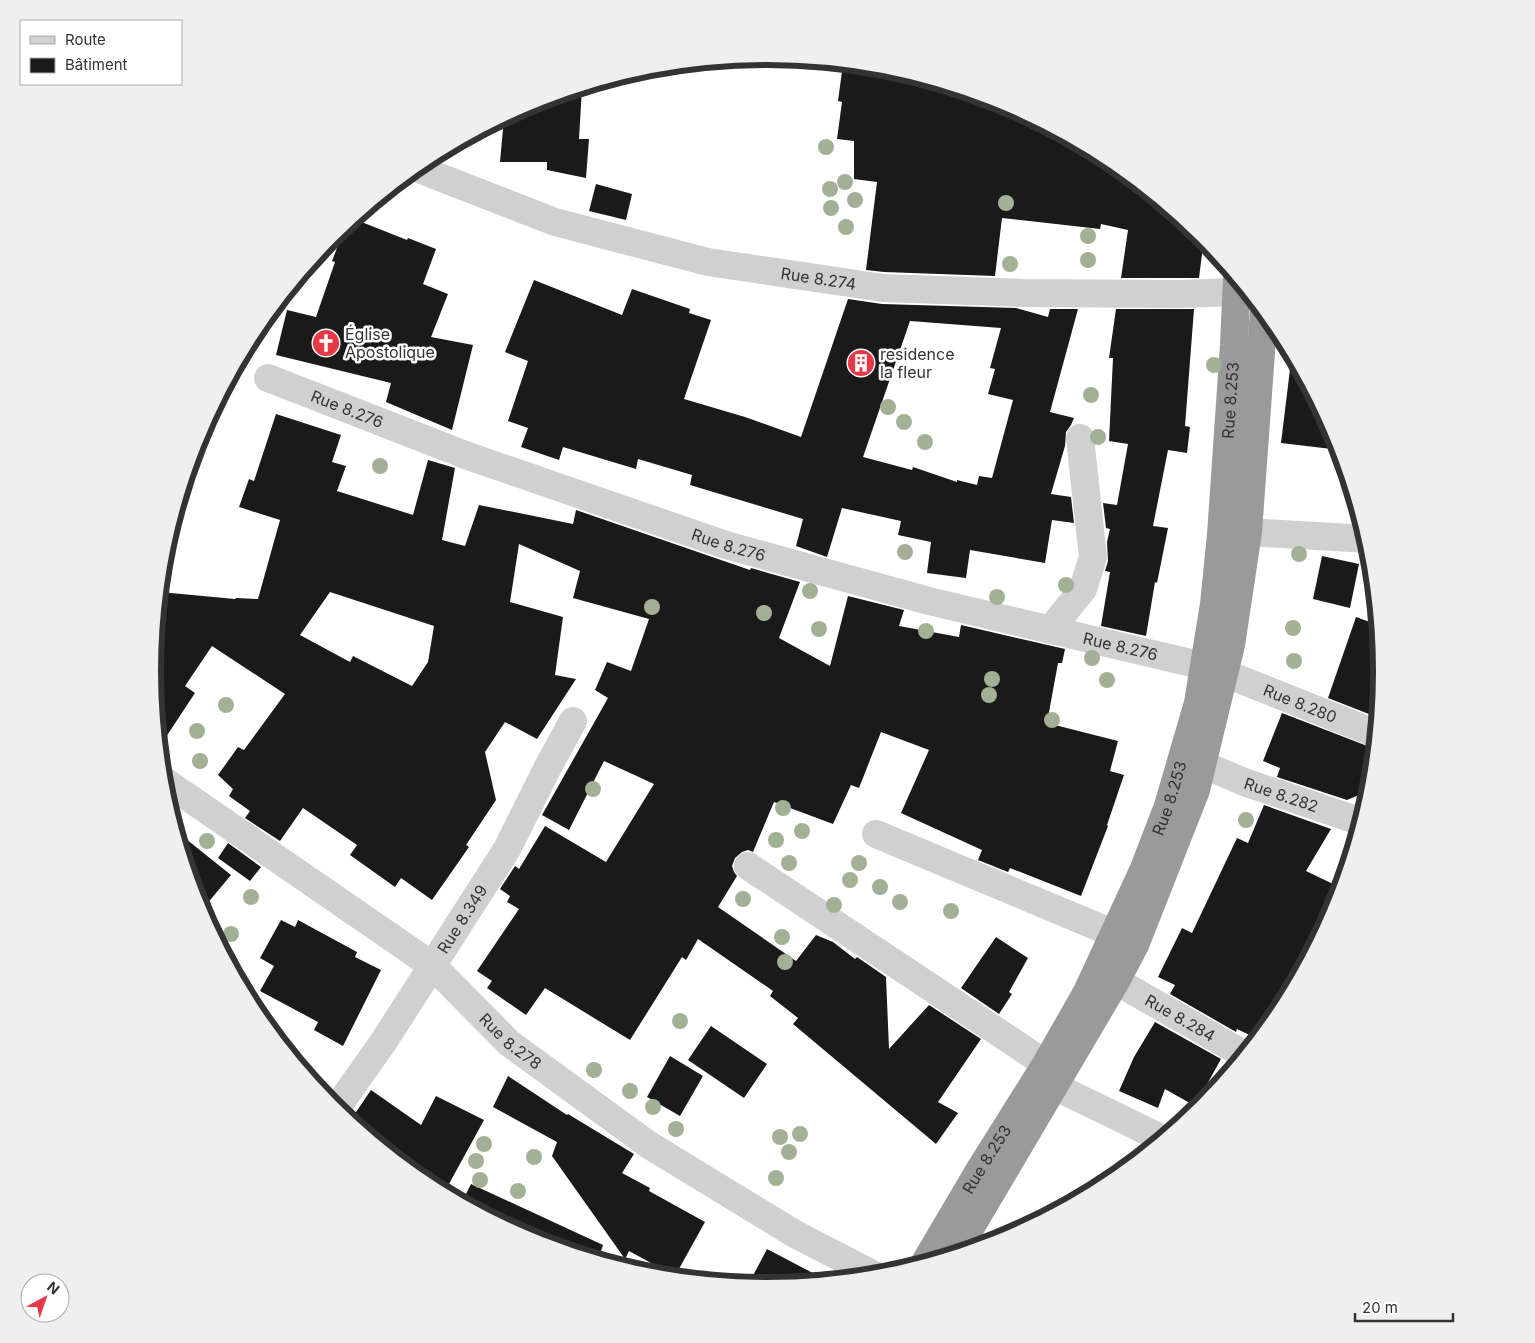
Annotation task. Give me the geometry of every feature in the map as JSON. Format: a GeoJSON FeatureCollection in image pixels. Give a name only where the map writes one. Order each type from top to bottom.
{"type":"FeatureCollection","features":[{"type":"Feature","properties":{"kind":"highway","name":"Rue 8.253"},"geometry":{"type":"LineString","coordinates":[[929,1256],[977,1174],[1116,981],[1135,945],[1196,790],[1202,764],[1214,670],[1214,604],[1221,535],[1234,345],[1236,287]]}},
{"type":"Feature","properties":{"kind":"highway","name":"Rue 8.253"},"geometry":{"type":"LineString","coordinates":[[959,1247],[1050,1075],[1143,871],[1168,806],[1198,703],[1214,670],[1231,646],[1248,532],[1263,322]]}},
{"type":"Feature","properties":{"kind":"street","name":"Rue 8.274"},"geometry":{"type":"LineString","coordinates":[[425,171],[555,222],[718,264],[883,288],[1023,293],[1180,294],[1234,285]]}},
{"type":"Feature","properties":{"kind":"street","name":"Rue 8.276"},"geometry":{"type":"LineString","coordinates":[[268,378],[468,456],[726,545],[929,601],[1214,670]]}},
{"type":"Feature","properties":{"kind":"street"},"geometry":{"type":"LineString","coordinates":[[1050,630],[1083,589],[1093,557],[1080,438]]}},
{"type":"Feature","properties":{"kind":"street"},"geometry":{"type":"LineString","coordinates":[[1248,532],[1359,539]]}},
{"type":"Feature","properties":{"kind":"street","name":"Rue 8.280"},"geometry":{"type":"LineString","coordinates":[[1214,670],[1371,732]]}},
{"type":"Feature","properties":{"kind":"street","name":"Rue 8.349"},"geometry":{"type":"LineString","coordinates":[[341,1102],[433,966],[506,849],[574,721]]}},
{"type":"Feature","properties":{"kind":"street","name":"Rue 8.282"},"geometry":{"type":"LineString","coordinates":[[1202,764],[1244,782],[1355,820]]}},
{"type":"Feature","properties":{"kind":"street","name":"Rue 8.278"},"geometry":{"type":"LineString","coordinates":[[172,786],[433,966],[509,1043],[649,1144],[795,1234],[864,1270]]}},
{"type":"Feature","properties":{"kind":"street"},"geometry":{"type":"LineString","coordinates":[[876,834],[1114,934]]}},
{"type":"Feature","properties":{"kind":"street"},"geometry":{"type":"LineString","coordinates":[[748,866],[1050,1075],[1157,1136]]}},
{"type":"Feature","properties":{"kind":"street","name":"Rue 8.284"},"geometry":{"type":"LineString","coordinates":[[1116,981],[1240,1052]]}},
{"type":"Feature","properties":{"kind":"building"},"geometry":{"type":"Polygon","coordinates":[[[842,70],[847,70],[886,77],[962,97],[1000,111],[1036,128],[1071,146],[1104,167],[1137,190],[1167,216],[1203,250],[1199,278],[1121,278],[1128,230],[1101,224],[1100,229],[1002,218],[995,276],[866,270],[877,182],[854,179],[854,141],[837,139],[842,102],[838,101],[842,70]]]}},
{"type":"Feature","properties":{"kind":"building"},"geometry":{"type":"Polygon","coordinates":[[[582,95],[579,139],[589,139],[586,178],[547,170],[547,162],[500,162],[503,126],[535,111],[582,95]]]}},
{"type":"Feature","properties":{"kind":"building"},"geometry":{"type":"Polygon","coordinates":[[[596,184],[632,194],[626,220],[589,211],[596,184]]]}},
{"type":"Feature","properties":{"kind":"building"},"geometry":{"type":"Polygon","coordinates":[[[362,222],[436,249],[423,284],[448,294],[431,337],[473,345],[452,430],[386,402],[391,383],[276,355],[287,310],[316,317],[335,262],[332,261],[339,243],[362,222]]]}},
{"type":"Feature","properties":{"kind":"building"},"geometry":{"type":"Polygon","coordinates":[[[534,280],[622,315],[632,289],[690,309],[689,313],[711,320],[684,399],[745,417],[801,437],[848,299],[882,304],[1016,308],[1048,317],[1050,309],[1078,309],[1050,412],[1074,418],[1066,432],[1065,446],[1051,494],[1071,497],[1074,523],[1052,520],[1045,563],[970,550],[966,578],[927,573],[931,542],[898,535],[901,521],[842,508],[827,557],[796,546],[803,519],[690,485],[692,475],[638,459],[636,469],[563,447],[559,460],[521,447],[528,428],[508,421],[528,361],[505,352],[534,280]],[[910,321],[863,457],[912,470],[913,467],[957,482],[957,480],[977,485],[979,476],[992,478],[1013,400],[988,394],[995,369],[990,368],[1001,328],[910,321]]]}},
{"type":"Feature","properties":{"kind":"building"},"geometry":{"type":"Polygon","coordinates":[[[1116,309],[1194,309],[1185,426],[1190,427],[1187,453],[1168,450],[1153,526],[1168,528],[1157,583],[1155,582],[1146,636],[1101,626],[1110,572],[1105,571],[1108,561],[1107,542],[1110,529],[1106,528],[1103,503],[1117,505],[1128,444],[1109,441],[1113,358],[1109,358],[1116,309]]]}},
{"type":"Feature","properties":{"kind":"building"},"geometry":{"type":"Polygon","coordinates":[[[1291,364],[1332,449],[1281,443],[1291,364]]]}},
{"type":"Feature","properties":{"kind":"building"},"geometry":{"type":"Polygon","coordinates":[[[276,414],[341,435],[332,462],[346,466],[337,491],[413,515],[428,460],[455,468],[442,540],[465,546],[479,505],[573,524],[576,510],[750,570],[751,568],[800,582],[779,638],[830,666],[848,596],[904,610],[899,626],[959,637],[961,625],[1065,649],[1062,663],[1058,663],[1047,723],[1118,741],[1110,771],[1124,775],[1108,826],[1081,896],[1010,868],[1008,872],[978,860],[982,850],[901,813],[929,750],[881,732],[859,788],[851,785],[833,824],[774,802],[753,852],[748,850],[742,852],[735,858],[732,866],[737,876],[718,907],[796,961],[816,935],[833,942],[855,959],[857,957],[886,977],[889,1049],[929,1005],[981,1039],[938,1102],[958,1113],[936,1144],[793,1024],[798,1018],[770,996],[773,991],[698,939],[686,960],[682,957],[630,1040],[545,988],[526,1015],[487,988],[492,981],[477,971],[519,909],[507,902],[510,896],[500,889],[515,866],[519,869],[545,826],[606,862],[654,784],[604,761],[569,830],[542,815],[608,698],[595,690],[607,662],[631,671],[649,619],[573,598],[580,571],[519,544],[510,602],[563,617],[555,675],[576,679],[537,739],[505,722],[485,752],[496,800],[466,845],[469,847],[432,900],[401,878],[395,887],[350,855],[357,845],[303,808],[280,841],[245,818],[250,811],[229,796],[233,789],[218,775],[238,747],[244,750],[285,694],[212,646],[185,686],[195,693],[165,739],[161,672],[166,593],[235,599],[258,599],[280,520],[239,507],[249,479],[254,481],[276,414]],[[330,592],[300,635],[350,662],[353,656],[412,686],[428,662],[434,626],[330,592]]]}},
{"type":"Feature","properties":{"kind":"building"},"geometry":{"type":"Polygon","coordinates":[[[1322,556],[1359,564],[1350,608],[1313,599],[1322,556]]]}},
{"type":"Feature","properties":{"kind":"building"},"geometry":{"type":"Polygon","coordinates":[[[1356,617],[1372,623],[1374,672],[1373,715],[1328,698],[1356,617]]]}},
{"type":"Feature","properties":{"kind":"building"},"geometry":{"type":"Polygon","coordinates":[[[1282,713],[1369,747],[1361,794],[1347,800],[1277,777],[1280,768],[1263,761],[1282,713]]]}},
{"type":"Feature","properties":{"kind":"building"},"geometry":{"type":"Polygon","coordinates":[[[1264,805],[1331,829],[1306,871],[1333,884],[1327,896],[1330,898],[1328,904],[1293,975],[1252,1036],[1237,1029],[1236,1032],[1170,994],[1175,985],[1158,977],[1182,928],[1192,933],[1237,838],[1248,843],[1264,805]]]}},
{"type":"Feature","properties":{"kind":"building"},"geometry":{"type":"Polygon","coordinates":[[[185,838],[231,875],[207,904],[185,838]]]}},
{"type":"Feature","properties":{"kind":"building"},"geometry":{"type":"Polygon","coordinates":[[[228,843],[261,867],[250,881],[218,858],[228,843]]]}},
{"type":"Feature","properties":{"kind":"building"},"geometry":{"type":"Polygon","coordinates":[[[281,920],[295,927],[298,920],[357,952],[355,957],[381,970],[343,1046],[314,1030],[318,1022],[260,991],[274,966],[260,958],[281,920]]]}},
{"type":"Feature","properties":{"kind":"building"},"geometry":{"type":"Polygon","coordinates":[[[996,937],[1028,958],[1009,992],[1012,994],[999,1014],[961,988],[996,937]]]}},
{"type":"Feature","properties":{"kind":"building"},"geometry":{"type":"Polygon","coordinates":[[[1155,1022],[1221,1059],[1202,1094],[1192,1104],[1165,1089],[1158,1108],[1119,1091],[1134,1057],[1155,1022]]]}},
{"type":"Feature","properties":{"kind":"building"},"geometry":{"type":"Polygon","coordinates":[[[711,1026],[767,1064],[744,1098],[688,1060],[711,1026]]]}},
{"type":"Feature","properties":{"kind":"building"},"geometry":{"type":"Polygon","coordinates":[[[670,1056],[703,1076],[680,1116],[647,1097],[670,1056]]]}},
{"type":"Feature","properties":{"kind":"building"},"geometry":{"type":"Polygon","coordinates":[[[508,1076],[567,1115],[634,1154],[622,1173],[650,1188],[649,1191],[705,1222],[678,1271],[660,1268],[629,1251],[625,1259],[552,1156],[557,1142],[493,1107],[508,1076]]]}},
{"type":"Feature","properties":{"kind":"building"},"geometry":{"type":"Polygon","coordinates":[[[371,1090],[421,1125],[436,1096],[484,1120],[448,1187],[398,1153],[354,1114],[371,1090]]]}},
{"type":"Feature","properties":{"kind":"building"},"geometry":{"type":"Polygon","coordinates":[[[471,1184],[603,1245],[600,1254],[535,1232],[464,1197],[471,1184]]]}},
{"type":"Feature","properties":{"kind":"building"},"geometry":{"type":"Polygon","coordinates":[[[767,1249],[818,1276],[807,1277],[752,1278],[767,1249]]]}},
{"type":"Feature","properties":{"kind":"place","name":"Église Apostolique"},"geometry":{"type":"Point","coordinates":[326,343]}},
{"type":"Feature","properties":{"kind":"place","name":"residence la fleur"},"geometry":{"type":"Point","coordinates":[861,363]}}]}
